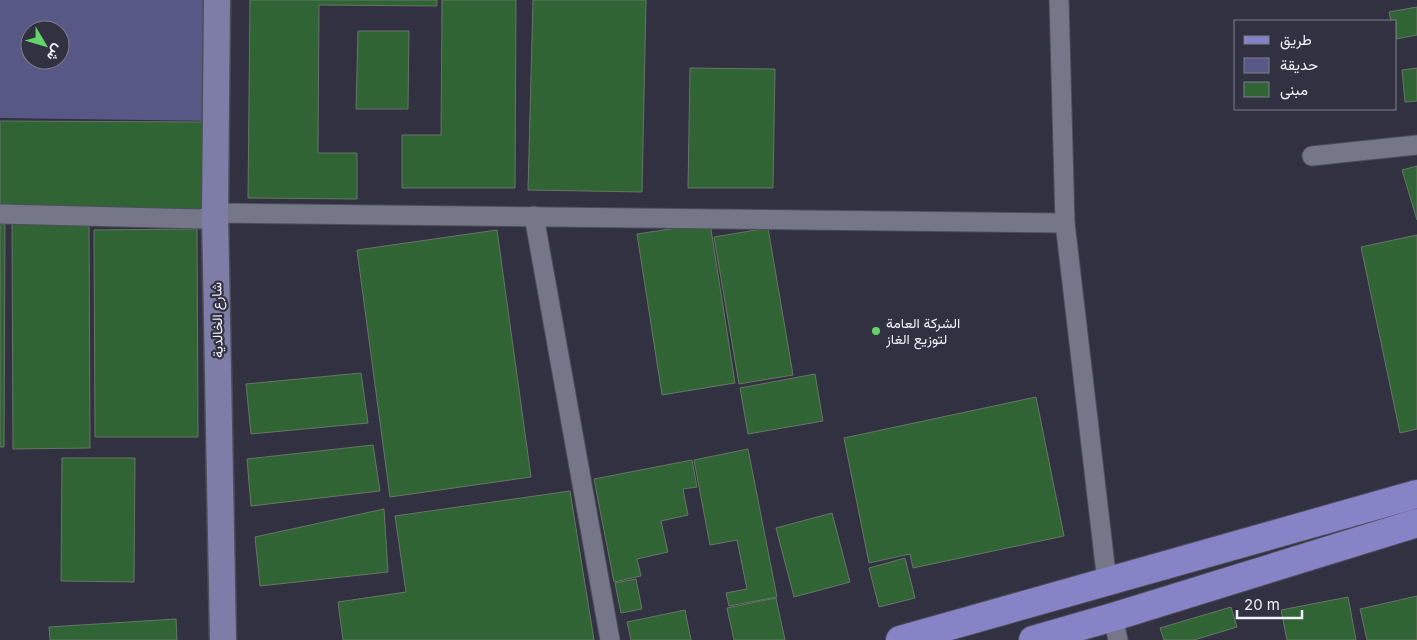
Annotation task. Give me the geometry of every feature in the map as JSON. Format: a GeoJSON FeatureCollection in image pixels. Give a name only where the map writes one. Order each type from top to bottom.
{"type":"FeatureCollection","features":[{"type":"Feature","properties":{"kind":"main road","name":"شارع الخالدية"},"geometry":{"type":"LineString","coordinates":[[217,0],[215,213],[223,640]]}},
{"type":"Feature","properties":{"kind":"main road"},"geometry":{"type":"LineString","coordinates":[[900,640],[1417,494]]}},
{"type":"Feature","properties":{"kind":"main road"},"geometry":{"type":"LineString","coordinates":[[1033,640],[1115,628],[1417,524]]}},
{"type":"Feature","properties":{"kind":"street"},"geometry":{"type":"LineString","coordinates":[[1059,0],[1065,224],[1107,582]]}},
{"type":"Feature","properties":{"kind":"street"},"geometry":{"type":"LineString","coordinates":[[1312,156],[1417,144]]}},
{"type":"Feature","properties":{"kind":"street"},"geometry":{"type":"LineString","coordinates":[[0,214],[202,219],[215,213],[1065,224]]}},
{"type":"Feature","properties":{"kind":"street"},"geometry":{"type":"LineString","coordinates":[[534,216],[610,640]]}},
{"type":"Feature","properties":{"kind":"green space"},"geometry":{"type":"Polygon","coordinates":[[[0,0],[217,0],[216,121],[0,118],[0,0]]]}},
{"type":"Feature","properties":{"kind":"building"},"geometry":{"type":"Polygon","coordinates":[[[250,0],[437,0],[437,6],[319,5],[318,153],[357,153],[357,199],[248,198],[250,0]]]}},
{"type":"Feature","properties":{"kind":"building"},"geometry":{"type":"Polygon","coordinates":[[[442,0],[516,0],[515,188],[402,188],[402,135],[441,135],[442,0]]]}},
{"type":"Feature","properties":{"kind":"building"},"geometry":{"type":"Polygon","coordinates":[[[533,0],[646,0],[642,192],[528,190],[533,0]]]}},
{"type":"Feature","properties":{"kind":"building"},"geometry":{"type":"Polygon","coordinates":[[[1417,7],[1417,35],[1397,39],[1397,20],[1391,20],[1389,12],[1417,7]]]}},
{"type":"Feature","properties":{"kind":"building"},"geometry":{"type":"Polygon","coordinates":[[[358,31],[409,31],[408,109],[356,109],[358,31]]]}},
{"type":"Feature","properties":{"kind":"building"},"geometry":{"type":"Polygon","coordinates":[[[690,68],[775,69],[773,188],[688,188],[690,68]]]}},
{"type":"Feature","properties":{"kind":"building"},"geometry":{"type":"Polygon","coordinates":[[[1417,68],[1417,101],[1405,102],[1402,70],[1417,68]]]}},
{"type":"Feature","properties":{"kind":"building"},"geometry":{"type":"Polygon","coordinates":[[[0,121],[208,122],[208,213],[0,212],[0,121]]]}},
{"type":"Feature","properties":{"kind":"building"},"geometry":{"type":"Polygon","coordinates":[[[1417,166],[1417,220],[1402,170],[1417,166]]]}},
{"type":"Feature","properties":{"kind":"building"},"geometry":{"type":"Polygon","coordinates":[[[12,220],[89,220],[90,448],[13,449],[12,220]]]}},
{"type":"Feature","properties":{"kind":"building"},"geometry":{"type":"Polygon","coordinates":[[[710,223],[735,383],[662,395],[637,234],[710,223]]]}},
{"type":"Feature","properties":{"kind":"building"},"geometry":{"type":"Polygon","coordinates":[[[0,224],[5,224],[4,447],[0,447],[0,224]]]}},
{"type":"Feature","properties":{"kind":"building"},"geometry":{"type":"Polygon","coordinates":[[[768,228],[793,375],[739,384],[714,237],[768,228]]]}},
{"type":"Feature","properties":{"kind":"building"},"geometry":{"type":"Polygon","coordinates":[[[197,229],[198,437],[95,437],[94,230],[197,229]]]}},
{"type":"Feature","properties":{"kind":"building"},"geometry":{"type":"Polygon","coordinates":[[[497,230],[531,477],[390,497],[357,250],[497,230]]]}},
{"type":"Feature","properties":{"kind":"building"},"geometry":{"type":"Polygon","coordinates":[[[1417,235],[1417,429],[1400,433],[1361,247],[1417,235]]]}},
{"type":"Feature","properties":{"kind":"building"},"geometry":{"type":"Polygon","coordinates":[[[361,373],[368,423],[251,434],[246,384],[361,373]]]}},
{"type":"Feature","properties":{"kind":"building"},"geometry":{"type":"Polygon","coordinates":[[[815,374],[823,421],[748,434],[740,388],[815,374]]]}},
{"type":"Feature","properties":{"kind":"building"},"geometry":{"type":"Polygon","coordinates":[[[1036,397],[1064,536],[913,568],[910,554],[869,563],[844,438],[1036,397]]]}},
{"type":"Feature","properties":{"kind":"building"},"geometry":{"type":"Polygon","coordinates":[[[373,445],[380,491],[251,506],[247,459],[373,445]]]}},
{"type":"Feature","properties":{"kind":"building"},"geometry":{"type":"Polygon","coordinates":[[[748,449],[777,597],[729,606],[726,593],[747,589],[737,540],[710,545],[694,460],[748,449]]]}},
{"type":"Feature","properties":{"kind":"building"},"geometry":{"type":"Polygon","coordinates":[[[62,458],[135,458],[134,582],[61,581],[62,458]]]}},
{"type":"Feature","properties":{"kind":"building"},"geometry":{"type":"Polygon","coordinates":[[[692,460],[697,487],[683,489],[688,515],[661,521],[668,552],[637,559],[641,576],[614,582],[594,479],[692,460]]]}},
{"type":"Feature","properties":{"kind":"building"},"geometry":{"type":"Polygon","coordinates":[[[570,491],[594,640],[343,640],[338,602],[406,592],[395,516],[570,491]]]}},
{"type":"Feature","properties":{"kind":"building"},"geometry":{"type":"Polygon","coordinates":[[[384,509],[388,572],[260,586],[255,537],[384,509]]]}},
{"type":"Feature","properties":{"kind":"building"},"geometry":{"type":"Polygon","coordinates":[[[832,513],[850,582],[794,597],[776,528],[832,513]]]}},
{"type":"Feature","properties":{"kind":"building"},"geometry":{"type":"Polygon","coordinates":[[[905,558],[915,598],[879,607],[869,568],[905,558]]]}},
{"type":"Feature","properties":{"kind":"building"},"geometry":{"type":"Polygon","coordinates":[[[636,579],[642,609],[621,613],[615,583],[636,579]]]}},
{"type":"Feature","properties":{"kind":"building"},"geometry":{"type":"Polygon","coordinates":[[[1417,596],[1417,640],[1367,640],[1360,609],[1417,596]]]}},
{"type":"Feature","properties":{"kind":"building"},"geometry":{"type":"Polygon","coordinates":[[[1348,597],[1356,640],[1287,640],[1281,610],[1348,597]]]}},
{"type":"Feature","properties":{"kind":"building"},"geometry":{"type":"Polygon","coordinates":[[[776,598],[785,640],[734,640],[727,608],[776,598]]]}},
{"type":"Feature","properties":{"kind":"building"},"geometry":{"type":"Polygon","coordinates":[[[1231,607],[1237,627],[1194,640],[1164,640],[1160,628],[1231,607]]]}},
{"type":"Feature","properties":{"kind":"building"},"geometry":{"type":"Polygon","coordinates":[[[685,610],[691,640],[631,640],[627,622],[685,610]]]}},
{"type":"Feature","properties":{"kind":"building"},"geometry":{"type":"Polygon","coordinates":[[[176,619],[177,640],[50,640],[49,627],[176,619]]]}},
{"type":"Feature","properties":{"kind":"place","name":"الشركة العامة لتوزيع الغاز"},"geometry":{"type":"Point","coordinates":[876,331]}}]}
